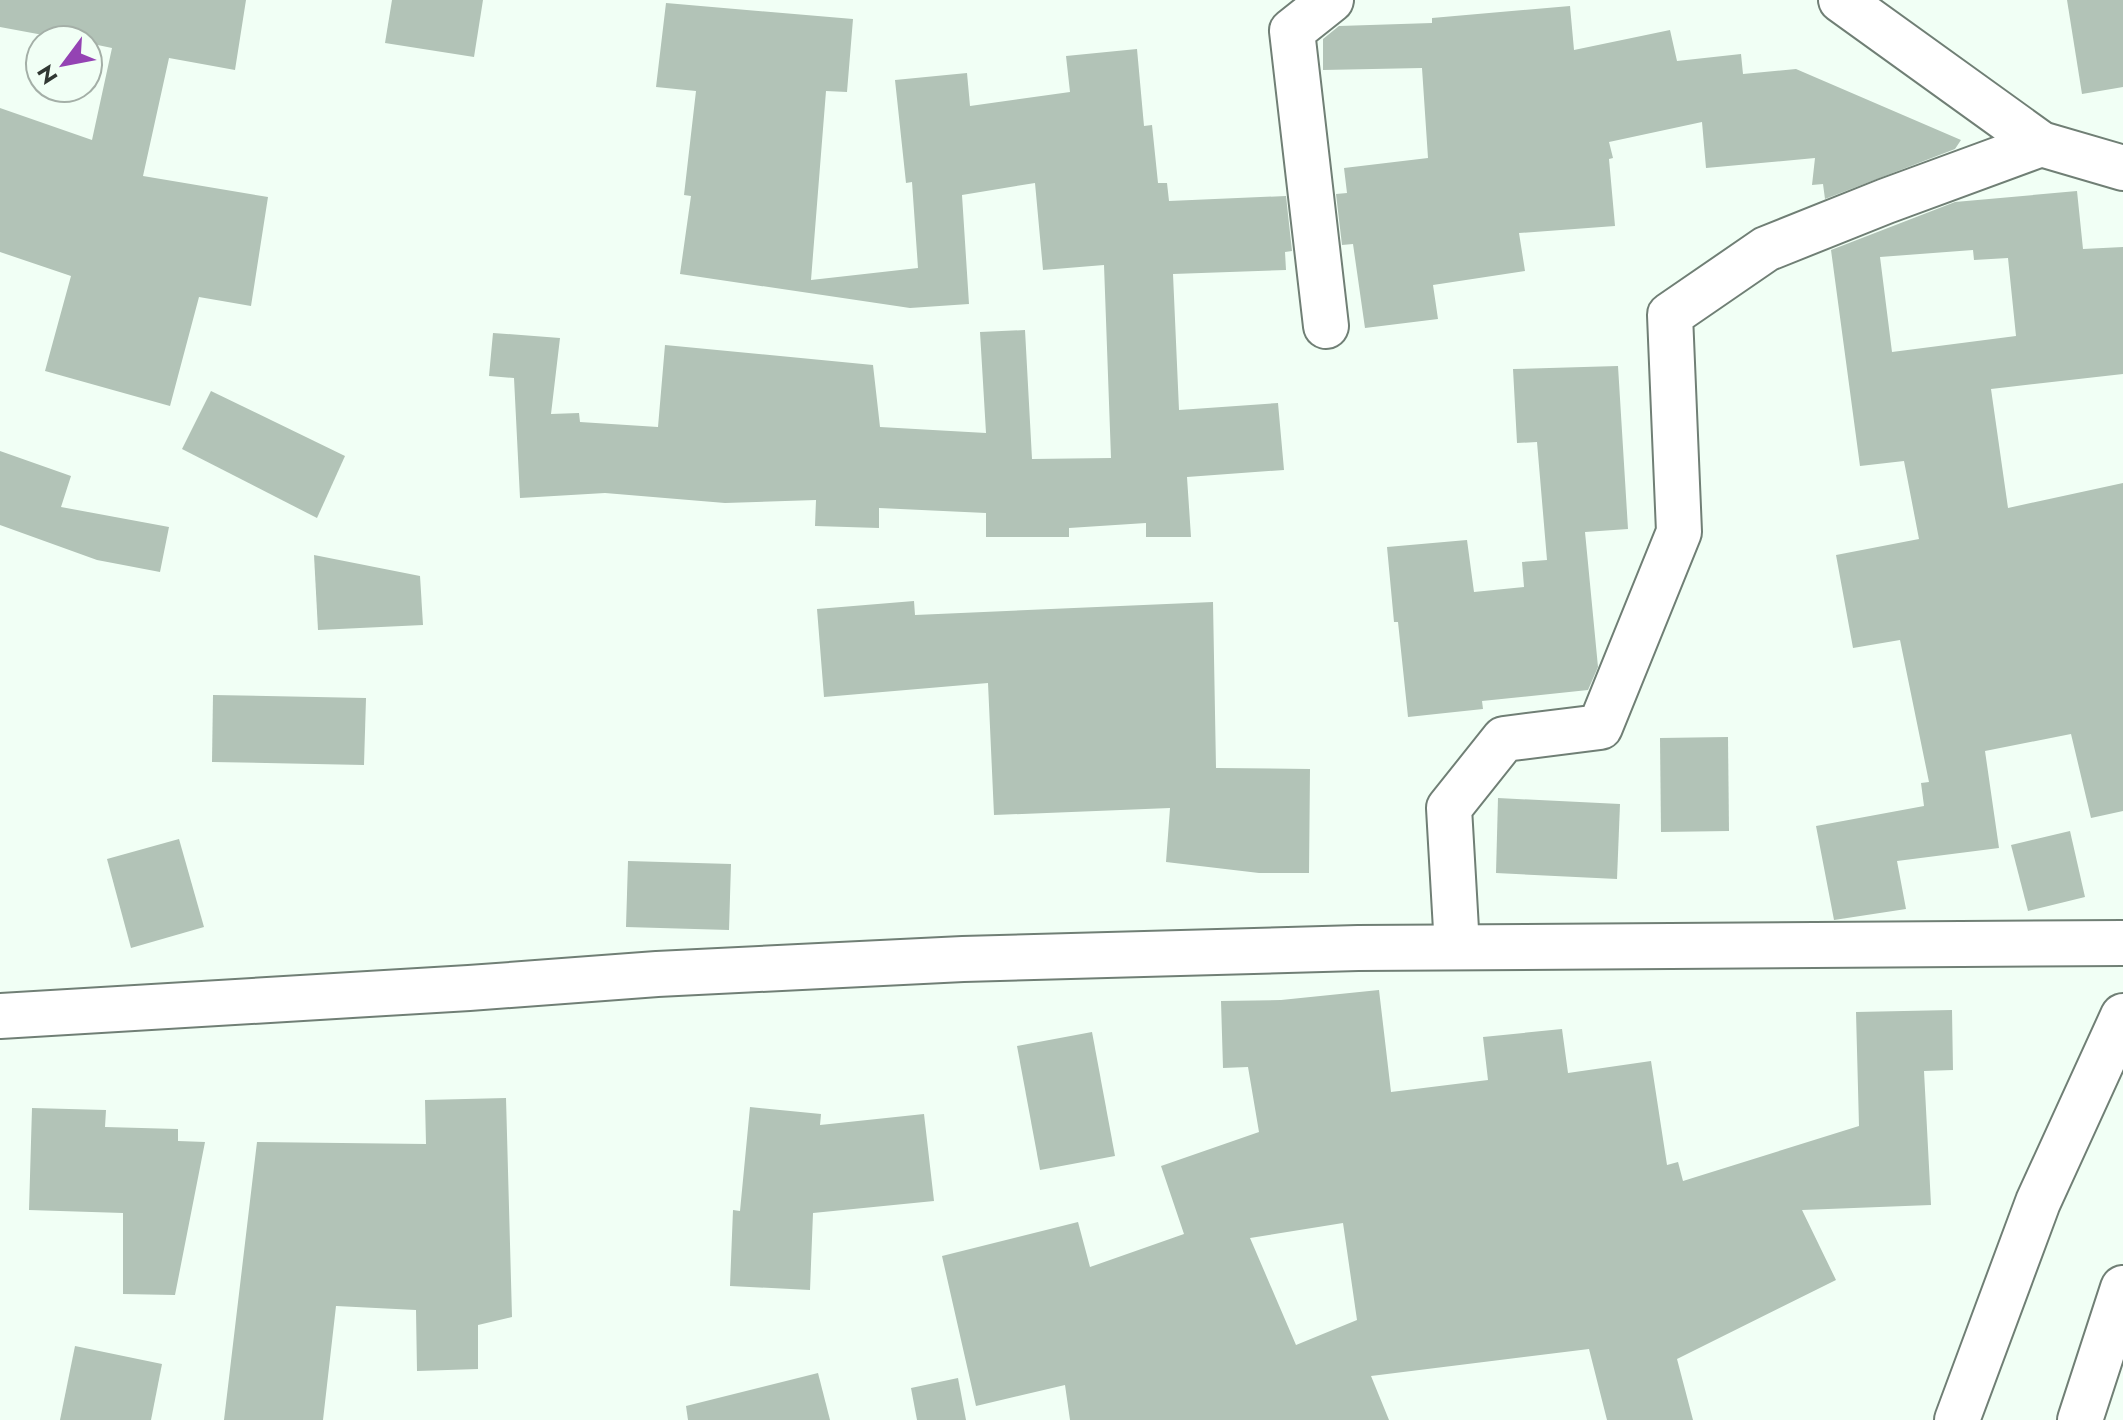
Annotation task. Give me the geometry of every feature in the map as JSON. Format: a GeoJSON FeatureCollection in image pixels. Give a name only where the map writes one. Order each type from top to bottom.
{"type":"FeatureCollection","features":[{"type":"Feature","properties":{"kind":"street"},"geometry":{"type":"LineString","coordinates":[[1326,326],[1292,31],[1331,0]]}},
{"type":"Feature","properties":{"kind":"street"},"geometry":{"type":"LineString","coordinates":[[1841,0],[2041,144],[2123,168]]}},
{"type":"Feature","properties":{"kind":"street"},"geometry":{"type":"LineString","coordinates":[[1457,947],[1449,808],[1504,739],[1600,727],[1679,532],[1670,315],[1766,249],[2041,144]]}},
{"type":"Feature","properties":{"kind":"street"},"geometry":{"type":"LineString","coordinates":[[0,1016],[657,974],[963,959],[1457,947],[2123,943]]}},
{"type":"Feature","properties":{"kind":"street"},"geometry":{"type":"LineString","coordinates":[[1957,1420],[2038,1202],[2123,1016]]}},
{"type":"Feature","properties":{"kind":"street"},"geometry":{"type":"LineString","coordinates":[[2080,1420],[2123,1288]]}},
{"type":"Feature","properties":{"kind":"building"},"geometry":{"type":"Polygon","coordinates":[[[0,0],[246,0],[235,70],[169,58],[143,176],[268,197],[251,306],[199,297],[170,406],[45,371],[71,276],[0,252],[0,108],[92,140],[100,104],[104,104],[104,85],[112,48],[104,46],[104,24],[24,24],[24,31],[0,27],[0,0]]]}},
{"type":"Feature","properties":{"kind":"building"},"geometry":{"type":"Polygon","coordinates":[[[392,0],[483,0],[474,57],[385,43],[392,0]]]}},
{"type":"Feature","properties":{"kind":"building"},"geometry":{"type":"Polygon","coordinates":[[[2067,0],[2123,0],[2123,87],[2082,94],[2067,0]]]}},
{"type":"Feature","properties":{"kind":"building"},"geometry":{"type":"Polygon","coordinates":[[[666,3],[853,19],[847,92],[826,91],[811,280],[918,268],[912,182],[906,183],[895,80],[967,73],[970,106],[1070,92],[1066,56],[1137,49],[1144,126],[1152,125],[1158,183],[1167,183],[1169,201],[1286,196],[1292,251],[1285,252],[1286,270],[1173,274],[1179,410],[1278,403],[1284,470],[1187,477],[1191,537],[1146,537],[1146,523],[1069,528],[1069,537],[986,537],[986,513],[879,508],[879,528],[815,526],[816,500],[725,503],[605,493],[520,498],[514,378],[489,376],[493,333],[560,338],[551,414],[579,413],[580,422],[658,427],[665,345],[873,365],[880,427],[986,433],[980,332],[1025,330],[1032,459],[1111,458],[1104,265],[1043,270],[1035,183],[962,195],[969,304],[910,308],[680,274],[691,196],[684,195],[696,91],[656,87],[666,3]]]}},
{"type":"Feature","properties":{"kind":"building"},"geometry":{"type":"Polygon","coordinates":[[[1570,6],[1574,50],[1670,30],[1677,61],[1741,54],[1743,74],[1796,69],[1961,140],[1955,149],[1825,199],[1823,184],[1812,185],[1815,158],[1706,168],[1702,122],[1609,142],[1613,158],[1609,159],[1615,226],[1519,233],[1525,271],[1433,285],[1438,319],[1365,328],[1353,244],[1342,245],[1336,194],[1347,193],[1344,168],[1428,158],[1422,68],[1323,70],[1323,39],[1339,26],[1432,23],[1432,18],[1570,6]]]}},
{"type":"Feature","properties":{"kind":"building"},"geometry":{"type":"Polygon","coordinates":[[[2077,191],[2083,249],[2123,247],[2123,374],[1991,389],[2008,508],[2123,483],[2123,811],[2091,818],[2071,734],[1985,751],[1999,848],[1897,861],[1906,909],[1834,920],[1816,826],[1924,806],[1921,783],[1929,782],[1900,640],[1853,648],[1836,555],[1919,539],[1904,461],[1860,466],[1831,250],[1955,202],[2077,191]],[[1973,250],[1880,257],[1892,352],[2016,336],[2008,258],[1974,260],[1973,250]]]}},
{"type":"Feature","properties":{"kind":"building"},"geometry":{"type":"Polygon","coordinates":[[[1618,366],[1628,529],[1585,532],[1598,667],[1588,690],[1482,701],[1483,709],[1408,717],[1387,547],[1467,540],[1474,592],[1524,587],[1522,562],[1547,560],[1537,442],[1517,443],[1513,369],[1618,366]]]}},
{"type":"Feature","properties":{"kind":"building"},"geometry":{"type":"Polygon","coordinates":[[[211,391],[345,456],[317,518],[182,449],[211,391]]]}},
{"type":"Feature","properties":{"kind":"building"},"geometry":{"type":"Polygon","coordinates":[[[0,451],[71,476],[61,507],[169,527],[160,572],[97,560],[0,525],[0,451]]]}},
{"type":"Feature","properties":{"kind":"building"},"geometry":{"type":"Polygon","coordinates":[[[314,555],[420,576],[423,625],[318,630],[314,555]]]}},
{"type":"Feature","properties":{"kind":"building"},"geometry":{"type":"Polygon","coordinates":[[[914,601],[915,615],[1213,602],[1216,768],[1310,769],[1309,873],[1259,873],[1166,862],[1170,808],[994,815],[988,683],[824,697],[817,609],[914,601]]]}},
{"type":"Feature","properties":{"kind":"building"},"geometry":{"type":"Polygon","coordinates":[[[213,695],[366,698],[364,765],[212,762],[213,695]]]}},
{"type":"Feature","properties":{"kind":"building"},"geometry":{"type":"Polygon","coordinates":[[[1728,737],[1729,831],[1661,832],[1660,738],[1728,737]]]}},
{"type":"Feature","properties":{"kind":"building"},"geometry":{"type":"Polygon","coordinates":[[[1498,798],[1620,804],[1617,879],[1496,873],[1498,798]]]}},
{"type":"Feature","properties":{"kind":"building"},"geometry":{"type":"Polygon","coordinates":[[[2070,831],[2085,897],[2028,911],[2011,845],[2070,831]]]}},
{"type":"Feature","properties":{"kind":"building"},"geometry":{"type":"Polygon","coordinates":[[[179,839],[204,927],[131,948],[107,859],[179,839]]]}},
{"type":"Feature","properties":{"kind":"building"},"geometry":{"type":"Polygon","coordinates":[[[628,861],[731,864],[729,930],[626,927],[628,861]]]}},
{"type":"Feature","properties":{"kind":"building"},"geometry":{"type":"Polygon","coordinates":[[[1379,990],[1391,1092],[1488,1080],[1483,1037],[1562,1029],[1568,1073],[1651,1061],[1667,1165],[1678,1162],[1683,1181],[1859,1126],[1856,1012],[1952,1010],[1953,1070],[1924,1071],[1931,1205],[1802,1210],[1836,1280],[1677,1359],[1693,1420],[1607,1420],[1589,1349],[1371,1376],[1389,1420],[1070,1420],[1065,1385],[976,1406],[942,1256],[1078,1222],[1090,1267],[1184,1234],[1161,1166],[1259,1132],[1248,1067],[1223,1068],[1221,1001],[1281,1000],[1379,990]],[[1343,1223],[1250,1238],[1296,1345],[1357,1320],[1343,1223]]]}},
{"type":"Feature","properties":{"kind":"building"},"geometry":{"type":"Polygon","coordinates":[[[1092,1032],[1115,1156],[1040,1170],[1017,1046],[1092,1032]]]}},
{"type":"Feature","properties":{"kind":"building"},"geometry":{"type":"Polygon","coordinates":[[[506,1098],[512,1317],[478,1325],[478,1369],[417,1371],[416,1310],[336,1306],[323,1420],[224,1420],[257,1142],[426,1144],[425,1100],[506,1098]]]}},
{"type":"Feature","properties":{"kind":"building"},"geometry":{"type":"Polygon","coordinates":[[[750,1107],[821,1114],[820,1125],[924,1114],[934,1201],[813,1213],[810,1290],[730,1286],[733,1210],[740,1211],[750,1107]]]}},
{"type":"Feature","properties":{"kind":"building"},"geometry":{"type":"Polygon","coordinates":[[[32,1108],[106,1110],[105,1127],[178,1129],[178,1141],[205,1142],[175,1295],[123,1294],[123,1213],[29,1210],[32,1108]]]}},
{"type":"Feature","properties":{"kind":"building"},"geometry":{"type":"Polygon","coordinates":[[[75,1346],[162,1364],[151,1420],[60,1420],[75,1346]]]}},
{"type":"Feature","properties":{"kind":"building"},"geometry":{"type":"Polygon","coordinates":[[[818,1373],[830,1420],[688,1420],[686,1406],[818,1373]]]}},
{"type":"Feature","properties":{"kind":"building"},"geometry":{"type":"Polygon","coordinates":[[[958,1378],[966,1420],[917,1420],[911,1388],[958,1378]]]}}]}
